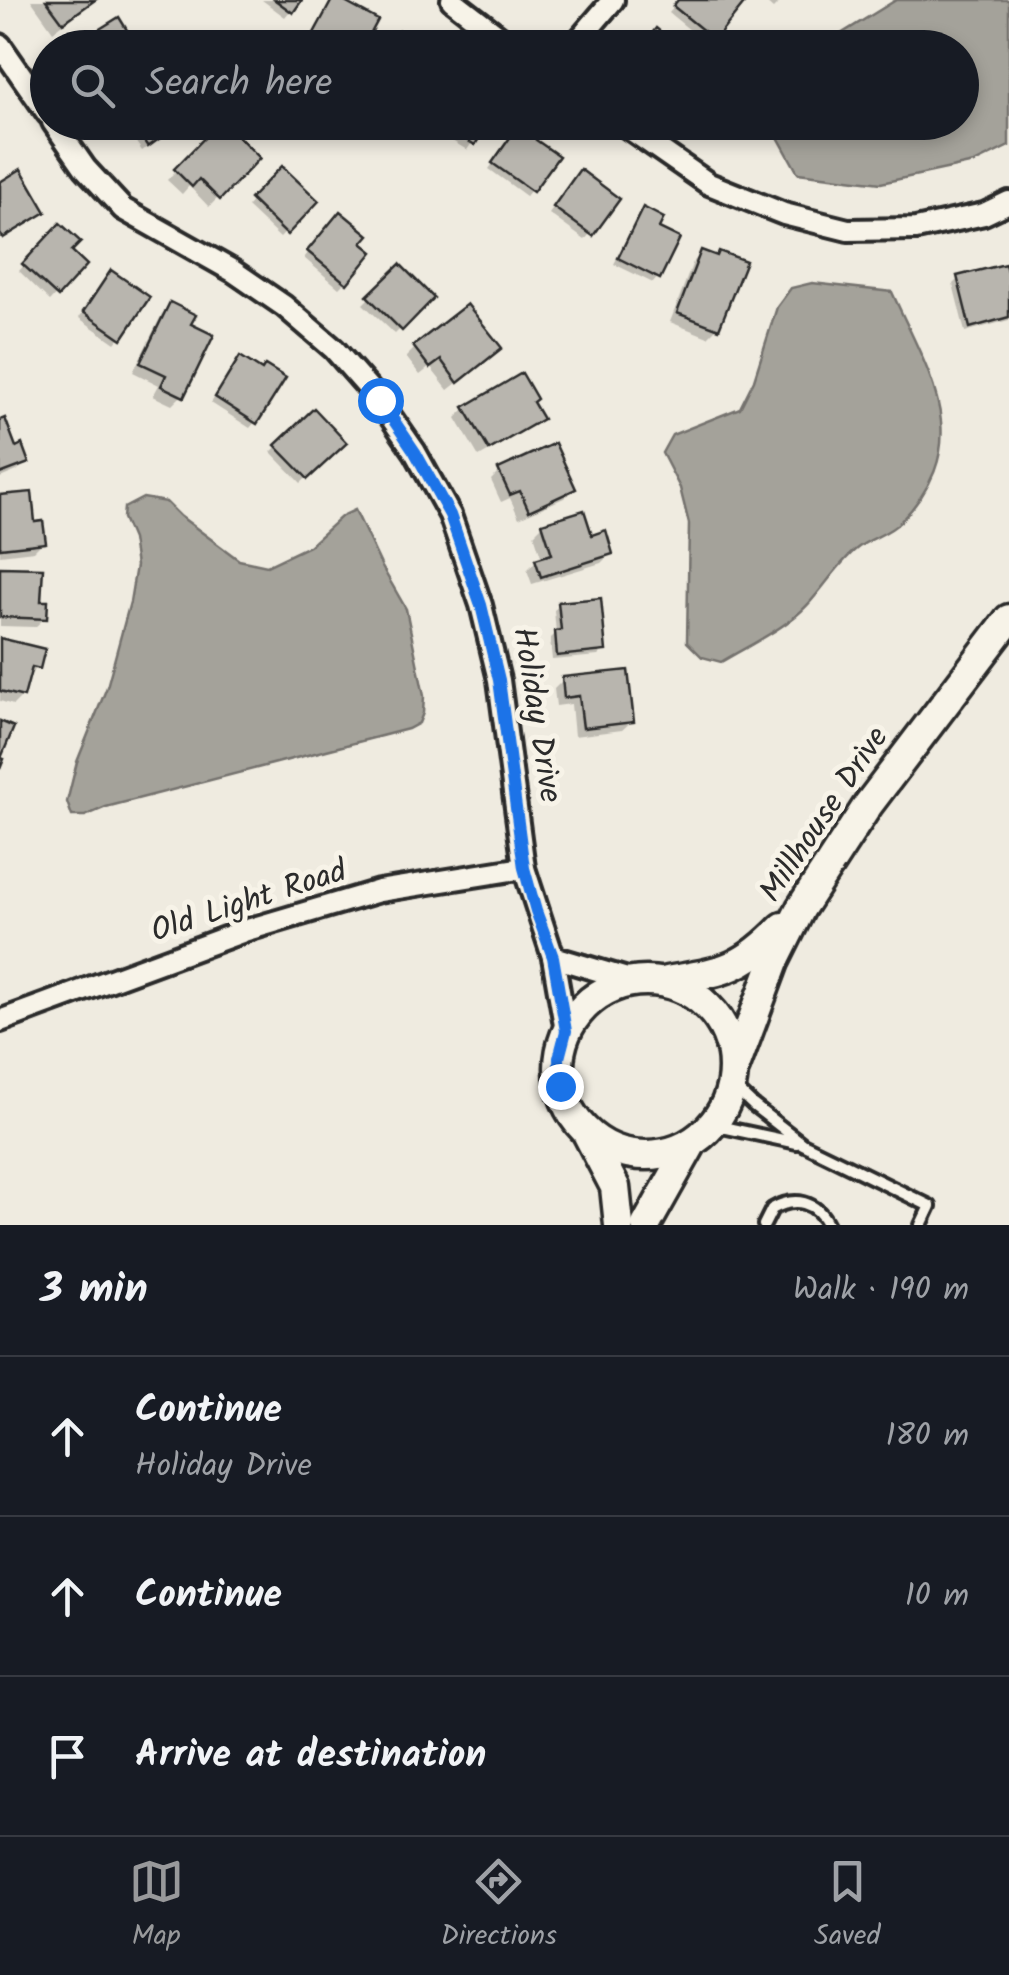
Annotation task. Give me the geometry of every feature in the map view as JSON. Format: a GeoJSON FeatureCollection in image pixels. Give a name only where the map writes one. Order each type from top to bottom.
{"type":"FeatureCollection","features":[{"type":"Feature","properties":{"kind":"main road","name":"Millhouse Drive"},"geometry":{"type":"LineString","coordinates":[[733,1077],[774,962],[802,908],[868,805],[1009,620]]}},
{"type":"Feature","properties":{"kind":"main road"},"geometry":{"type":"LineString","coordinates":[[619,1225],[615,1187],[588,1134],[570,1112],[560,1086],[559,1058],[566,1031],[582,1008],[606,990],[634,980],[664,982],[722,972],[756,954],[802,908]]}},
{"type":"Feature","properties":{"kind":"main road"},"geometry":{"type":"LineString","coordinates":[[646,1225],[702,1134],[728,1100],[733,1077],[730,1040],[715,1013],[692,993],[664,982]]}},
{"type":"Feature","properties":{"kind":"main road"},"geometry":{"type":"LineString","coordinates":[[588,1134],[611,1149],[638,1156],[666,1154],[702,1134]]}},
{"type":"Feature","properties":{"kind":"street"},"geometry":{"type":"LineString","coordinates":[[452,0],[491,30]]}},
{"type":"Feature","properties":{"kind":"street"},"geometry":{"type":"LineString","coordinates":[[587,30],[613,0]]}},
{"type":"Feature","properties":{"kind":"street"},"geometry":{"type":"LineString","coordinates":[[0,45],[30,88]]}},
{"type":"Feature","properties":{"kind":"street","name":"Holiday Drive"},"geometry":{"type":"LineString","coordinates":[[66,140],[84,168],[123,209],[233,271],[284,306],[334,349],[380,400],[415,452],[450,515],[481,605],[499,680],[524,868],[553,957],[566,1031]]}},
{"type":"Feature","properties":{"kind":"street"},"geometry":{"type":"LineString","coordinates":[[646,140],[709,184],[784,214],[848,230],[916,229],[984,214],[1009,202]]}},
{"type":"Feature","properties":{"kind":"street","name":"Old Light Road"},"geometry":{"type":"LineString","coordinates":[[0,1021],[294,916],[379,892],[524,868]]}},
{"type":"Feature","properties":{"kind":"street"},"geometry":{"type":"LineString","coordinates":[[553,957],[634,980]]}},
{"type":"Feature","properties":{"kind":"lane"},"geometry":{"type":"LineString","coordinates":[[733,1077],[753,1105],[803,1144],[930,1206],[921,1225]]}},
{"type":"Feature","properties":{"kind":"lane"},"geometry":{"type":"LineString","coordinates":[[702,1134],[803,1144]]}},
{"type":"Feature","properties":{"kind":"lane"},"geometry":{"type":"LineString","coordinates":[[764,1225],[772,1209],[793,1201],[814,1207],[828,1225]]}},
{"type":"Feature","properties":{"kind":"shaded area"},"geometry":{"type":"Polygon","coordinates":[[[896,0],[1009,0],[1009,146],[974,163],[881,183],[798,173],[780,140],[979,140],[979,30],[847,30],[896,0]]]}},
{"type":"Feature","properties":{"kind":"shaded area"},"geometry":{"type":"Polygon","coordinates":[[[812,283],[892,292],[920,352],[939,408],[942,436],[937,464],[924,493],[900,522],[855,550],[793,618],[721,662],[702,657],[687,642],[689,524],[680,488],[662,453],[672,435],[740,408],[754,380],[777,307],[791,288],[812,283]]]}},
{"type":"Feature","properties":{"kind":"shaded area"},"geometry":{"type":"Polygon","coordinates":[[[143,498],[166,502],[239,560],[267,566],[309,546],[342,516],[355,510],[406,609],[424,696],[419,723],[106,807],[85,816],[72,816],[67,802],[77,762],[107,687],[130,602],[136,566],[132,539],[123,518],[124,508],[143,498]]]}},
{"type":"Feature","properties":{"kind":"building"},"geometry":{"type":"Polygon","coordinates":[[[46,0],[95,0],[63,23],[46,0]]]}},
{"type":"Feature","properties":{"kind":"building"},"geometry":{"type":"Polygon","coordinates":[[[275,0],[302,0],[293,13],[275,0]]]}},
{"type":"Feature","properties":{"kind":"building"},"geometry":{"type":"Polygon","coordinates":[[[332,0],[341,0],[378,20],[373,30],[316,30],[332,0]]]}},
{"type":"Feature","properties":{"kind":"building"},"geometry":{"type":"Polygon","coordinates":[[[678,0],[747,0],[723,30],[703,30],[673,6],[678,0]]]}},
{"type":"Feature","properties":{"kind":"building"},"geometry":{"type":"Polygon","coordinates":[[[119,17],[127,30],[98,30],[119,17]]]}},
{"type":"Feature","properties":{"kind":"building"},"geometry":{"type":"Polygon","coordinates":[[[202,140],[242,140],[260,158],[220,200],[199,179],[192,187],[174,169],[202,140]]]}},
{"type":"Feature","properties":{"kind":"building"},"geometry":{"type":"Polygon","coordinates":[[[508,140],[536,140],[559,156],[533,192],[492,163],[508,140]]]}},
{"type":"Feature","properties":{"kind":"building"},"geometry":{"type":"Polygon","coordinates":[[[282,166],[319,201],[287,235],[250,199],[282,166]]]}},
{"type":"Feature","properties":{"kind":"building"},"geometry":{"type":"Polygon","coordinates":[[[21,169],[46,212],[3,238],[0,182],[21,169]]]}},
{"type":"Feature","properties":{"kind":"building"},"geometry":{"type":"Polygon","coordinates":[[[580,169],[620,199],[593,236],[553,207],[580,169]]]}},
{"type":"Feature","properties":{"kind":"building"},"geometry":{"type":"Polygon","coordinates":[[[643,207],[664,218],[659,228],[680,238],[660,279],[618,258],[643,207]]]}},
{"type":"Feature","properties":{"kind":"building"},"geometry":{"type":"Polygon","coordinates":[[[340,211],[369,235],[362,243],[373,252],[347,284],[307,251],[340,211]]]}},
{"type":"Feature","properties":{"kind":"building"},"geometry":{"type":"Polygon","coordinates":[[[60,223],[81,242],[72,251],[87,265],[58,297],[22,264],[60,223]]]}},
{"type":"Feature","properties":{"kind":"building"},"geometry":{"type":"Polygon","coordinates":[[[701,250],[717,256],[719,251],[746,261],[719,329],[677,313],[701,250]]]}},
{"type":"Feature","properties":{"kind":"building"},"geometry":{"type":"Polygon","coordinates":[[[400,264],[434,298],[402,331],[367,296],[400,264]]]}},
{"type":"Feature","properties":{"kind":"building"},"geometry":{"type":"Polygon","coordinates":[[[1005,264],[1009,317],[970,328],[957,276],[1005,264]]]}},
{"type":"Feature","properties":{"kind":"building"},"geometry":{"type":"Polygon","coordinates":[[[111,270],[150,297],[122,339],[83,312],[111,270]]]}},
{"type":"Feature","properties":{"kind":"building"},"geometry":{"type":"Polygon","coordinates":[[[170,302],[196,315],[191,324],[214,335],[184,397],[161,386],[166,375],[140,363],[170,302]]]}},
{"type":"Feature","properties":{"kind":"building"},"geometry":{"type":"Polygon","coordinates":[[[467,304],[502,348],[458,383],[441,360],[430,368],[413,346],[467,304]]]}},
{"type":"Feature","properties":{"kind":"building"},"geometry":{"type":"Polygon","coordinates":[[[240,356],[262,370],[265,365],[286,378],[257,424],[215,397],[240,356]]]}},
{"type":"Feature","properties":{"kind":"building"},"geometry":{"type":"Polygon","coordinates":[[[522,373],[543,419],[489,450],[464,407],[522,373]]]}},
{"type":"Feature","properties":{"kind":"building"},"geometry":{"type":"Polygon","coordinates":[[[314,408],[347,443],[308,479],[275,445],[314,408]]]}},
{"type":"Feature","properties":{"kind":"building"},"geometry":{"type":"Polygon","coordinates":[[[5,418],[16,447],[22,444],[29,463],[0,474],[0,420],[5,418]]]}},
{"type":"Feature","properties":{"kind":"building"},"geometry":{"type":"Polygon","coordinates":[[[555,443],[576,489],[529,511],[520,491],[510,495],[498,469],[555,443]]]}},
{"type":"Feature","properties":{"kind":"building"},"geometry":{"type":"Polygon","coordinates":[[[32,492],[35,522],[43,521],[46,543],[0,548],[0,495],[32,492]]]}},
{"type":"Feature","properties":{"kind":"building"},"geometry":{"type":"Polygon","coordinates":[[[584,510],[592,535],[606,530],[613,554],[541,577],[535,559],[552,554],[542,523],[584,510]]]}},
{"type":"Feature","properties":{"kind":"building"},"geometry":{"type":"Polygon","coordinates":[[[0,567],[43,568],[41,601],[48,601],[47,619],[0,617],[0,567]]]}},
{"type":"Feature","properties":{"kind":"building"},"geometry":{"type":"Polygon","coordinates":[[[601,598],[606,651],[557,656],[555,631],[561,630],[558,602],[601,598]]]}},
{"type":"Feature","properties":{"kind":"building"},"geometry":{"type":"Polygon","coordinates":[[[0,638],[45,649],[40,669],[32,667],[24,697],[0,691],[0,638]]]}},
{"type":"Feature","properties":{"kind":"building"},"geometry":{"type":"Polygon","coordinates":[[[628,670],[634,722],[583,728],[579,696],[564,698],[562,677],[628,670]]]}},
{"type":"Feature","properties":{"kind":"building"},"geometry":{"type":"Polygon","coordinates":[[[0,721],[14,727],[0,769],[0,721]]]}},
{"type":"Feature","properties":{"kind":"route"},"geometry":{"type":"LineString","coordinates":[[380,400],[450,515],[481,605],[499,680],[524,868],[553,957],[566,1031],[559,1058],[560,1086]]}}]}
